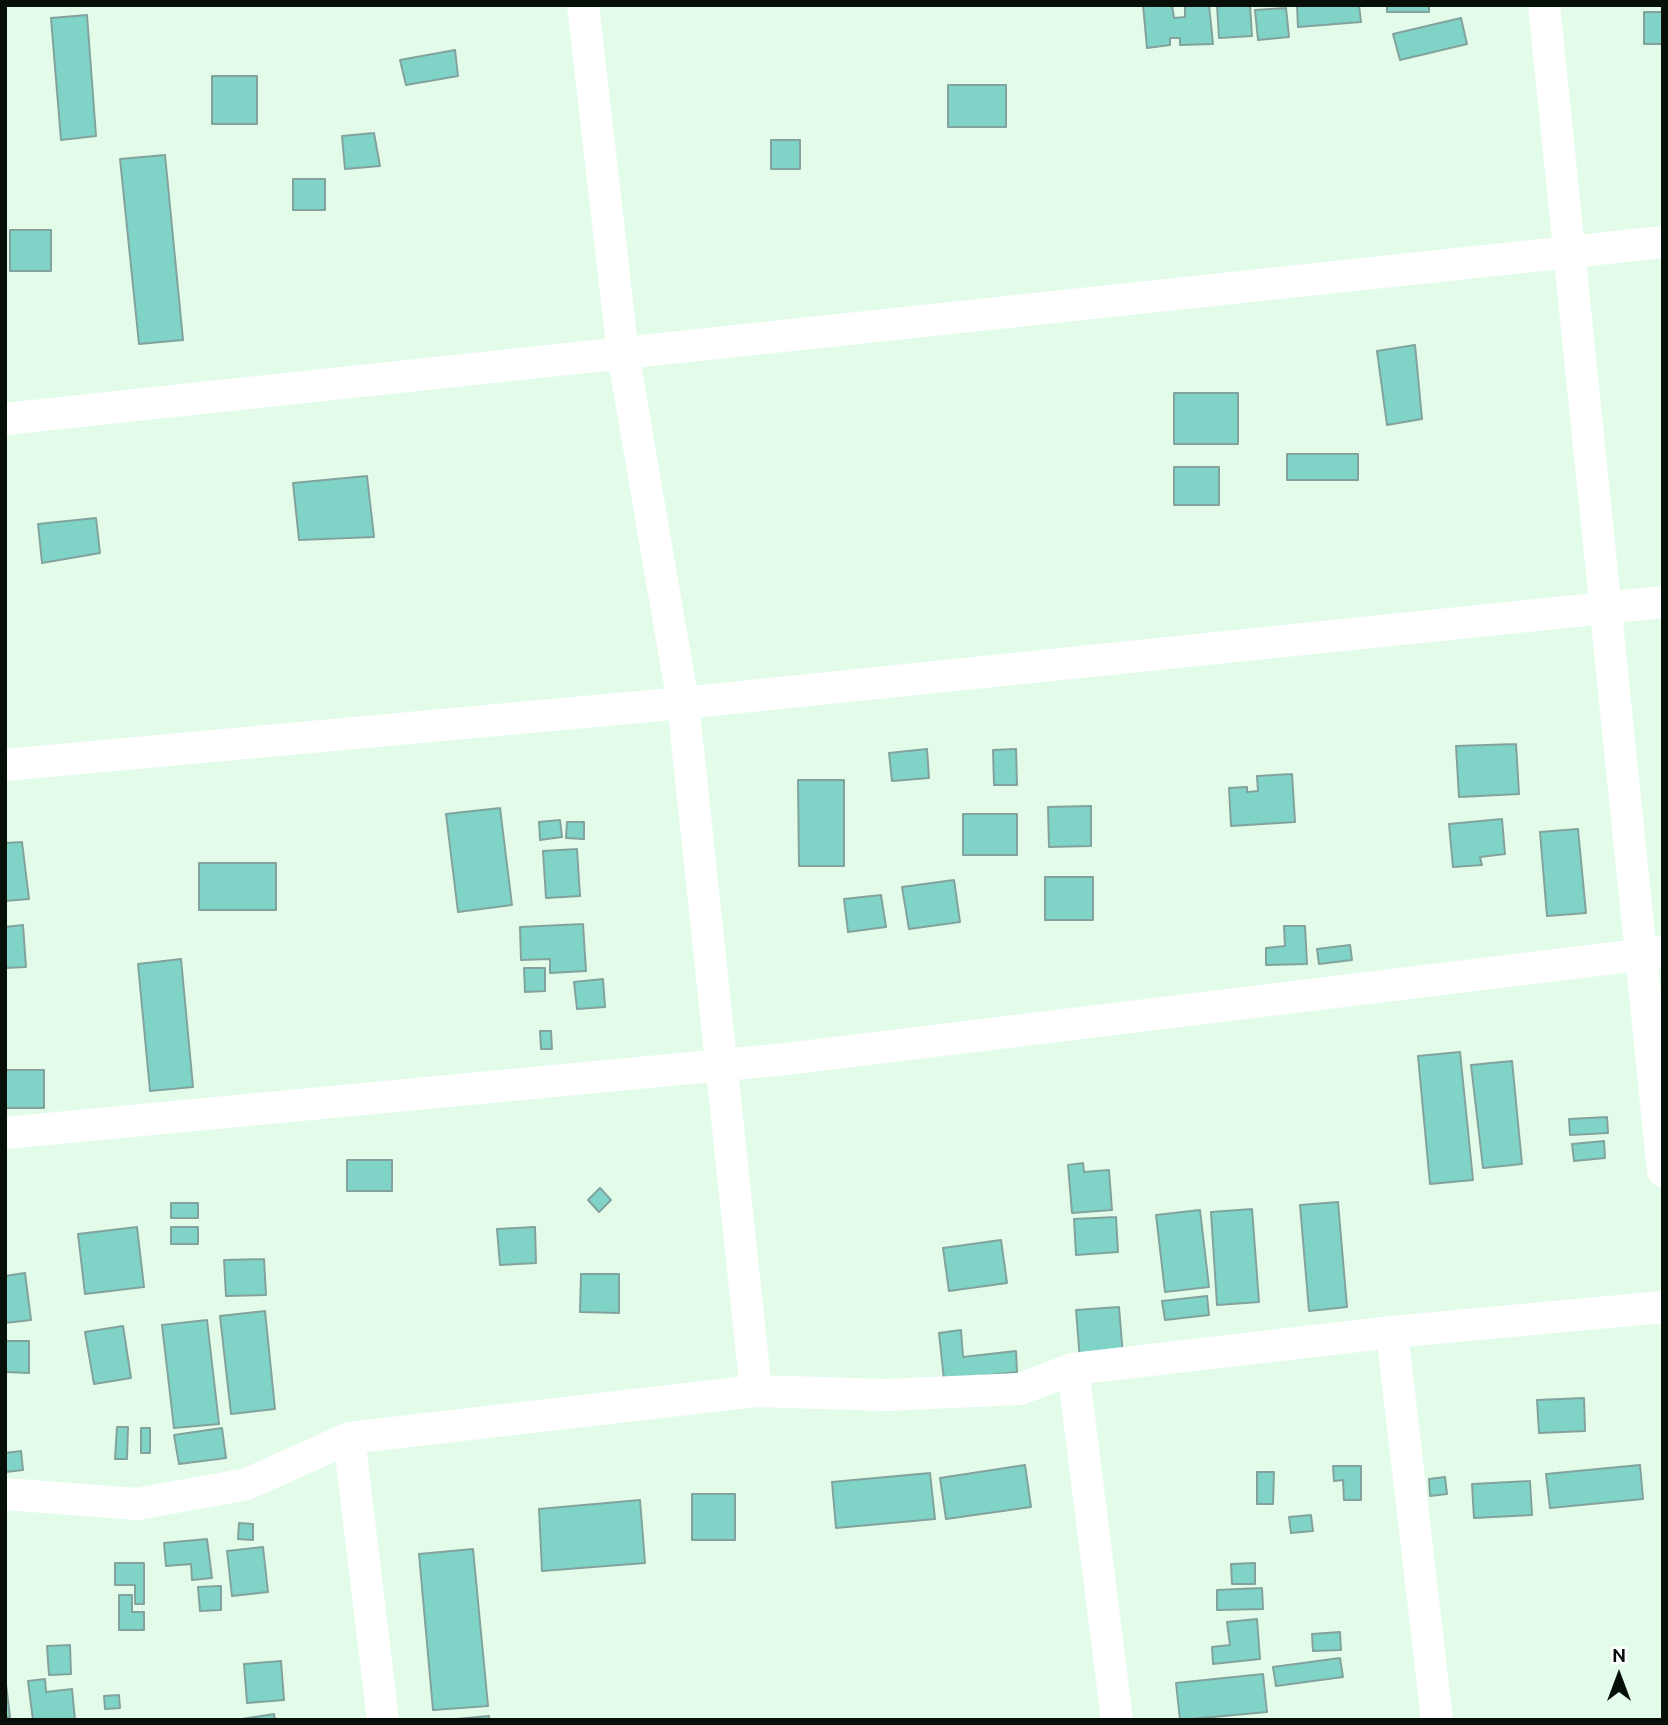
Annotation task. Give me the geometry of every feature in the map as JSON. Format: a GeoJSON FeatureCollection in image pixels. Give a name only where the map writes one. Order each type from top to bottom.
{"type":"FeatureCollection","features":[{"type":"Feature","properties":{"kind":"street"},"geometry":{"type":"LineString","coordinates":[[583,5],[623,354],[683,703],[756,1391]]}},
{"type":"Feature","properties":{"kind":"street"},"geometry":{"type":"LineString","coordinates":[[1544,5],[1605,607],[1652,953],[1663,1171]]}},
{"type":"Feature","properties":{"kind":"street"},"geometry":{"type":"LineString","coordinates":[[5,419],[1663,242]]}},
{"type":"Feature","properties":{"kind":"street"},"geometry":{"type":"LineString","coordinates":[[5,765],[683,703],[1663,602]]}},
{"type":"Feature","properties":{"kind":"street"},"geometry":{"type":"LineString","coordinates":[[5,1133],[722,1066],[1652,953]]}},
{"type":"Feature","properties":{"kind":"street"},"geometry":{"type":"LineString","coordinates":[[5,1494],[137,1504],[247,1484],[349,1438],[756,1391],[886,1395],[1020,1389],[1073,1368],[1392,1332],[1663,1307]]}},
{"type":"Feature","properties":{"kind":"street"},"geometry":{"type":"LineString","coordinates":[[1392,1332],[1437,1720]]}},
{"type":"Feature","properties":{"kind":"street"},"geometry":{"type":"LineString","coordinates":[[1073,1368],[1117,1720]]}},
{"type":"Feature","properties":{"kind":"street"},"geometry":{"type":"LineString","coordinates":[[349,1438],[383,1720]]}},
{"type":"Feature","properties":{"kind":"building"},"geometry":{"type":"Polygon","coordinates":[[[1143,5],[1172,5],[1174,18],[1185,17],[1185,5],[1209,5],[1213,44],[1180,45],[1180,38],[1170,38],[1170,45],[1147,48],[1143,5]]]}},
{"type":"Feature","properties":{"kind":"building"},"geometry":{"type":"Polygon","coordinates":[[[1217,5],[1250,5],[1252,36],[1219,38],[1217,5]]]}},
{"type":"Feature","properties":{"kind":"building"},"geometry":{"type":"Polygon","coordinates":[[[1297,5],[1359,5],[1361,22],[1298,27],[1297,5]]]}},
{"type":"Feature","properties":{"kind":"building"},"geometry":{"type":"Polygon","coordinates":[[[1387,5],[1429,5],[1429,12],[1387,12],[1387,5]]]}},
{"type":"Feature","properties":{"kind":"building"},"geometry":{"type":"Polygon","coordinates":[[[1286,8],[1289,37],[1258,40],[1255,10],[1286,8]]]}},
{"type":"Feature","properties":{"kind":"building"},"geometry":{"type":"Polygon","coordinates":[[[1644,12],[1663,12],[1663,44],[1644,44],[1644,12]]]}},
{"type":"Feature","properties":{"kind":"building"},"geometry":{"type":"Polygon","coordinates":[[[87,15],[96,136],[61,140],[51,18],[87,15]]]}},
{"type":"Feature","properties":{"kind":"building"},"geometry":{"type":"Polygon","coordinates":[[[1461,18],[1467,44],[1400,60],[1393,34],[1461,18]]]}},
{"type":"Feature","properties":{"kind":"building"},"geometry":{"type":"Polygon","coordinates":[[[455,50],[458,76],[406,85],[400,60],[455,50]]]}},
{"type":"Feature","properties":{"kind":"building"},"geometry":{"type":"Polygon","coordinates":[[[212,76],[257,76],[257,124],[212,124],[212,76]]]}},
{"type":"Feature","properties":{"kind":"building"},"geometry":{"type":"Polygon","coordinates":[[[948,85],[1006,85],[1006,127],[948,127],[948,85]]]}},
{"type":"Feature","properties":{"kind":"building"},"geometry":{"type":"Polygon","coordinates":[[[374,133],[380,166],[345,169],[342,136],[374,133]]]}},
{"type":"Feature","properties":{"kind":"building"},"geometry":{"type":"Polygon","coordinates":[[[771,140],[800,140],[800,169],[771,169],[771,140]]]}},
{"type":"Feature","properties":{"kind":"building"},"geometry":{"type":"Polygon","coordinates":[[[165,155],[183,340],[139,344],[120,159],[165,155]]]}},
{"type":"Feature","properties":{"kind":"building"},"geometry":{"type":"Polygon","coordinates":[[[293,179],[325,179],[325,210],[293,210],[293,179]]]}},
{"type":"Feature","properties":{"kind":"building"},"geometry":{"type":"Polygon","coordinates":[[[10,230],[51,230],[51,271],[10,271],[10,230]]]}},
{"type":"Feature","properties":{"kind":"building"},"geometry":{"type":"Polygon","coordinates":[[[1415,345],[1422,419],[1387,425],[1377,351],[1415,345]]]}},
{"type":"Feature","properties":{"kind":"building"},"geometry":{"type":"Polygon","coordinates":[[[1174,393],[1238,393],[1238,444],[1174,444],[1174,393]]]}},
{"type":"Feature","properties":{"kind":"building"},"geometry":{"type":"Polygon","coordinates":[[[1287,454],[1358,454],[1358,480],[1287,480],[1287,454]]]}},
{"type":"Feature","properties":{"kind":"building"},"geometry":{"type":"Polygon","coordinates":[[[1174,467],[1219,467],[1219,505],[1174,505],[1174,467]]]}},
{"type":"Feature","properties":{"kind":"building"},"geometry":{"type":"Polygon","coordinates":[[[367,476],[374,537],[299,540],[293,483],[367,476]]]}},
{"type":"Feature","properties":{"kind":"building"},"geometry":{"type":"Polygon","coordinates":[[[96,518],[100,553],[42,563],[38,524],[96,518]]]}},
{"type":"Feature","properties":{"kind":"building"},"geometry":{"type":"Polygon","coordinates":[[[1516,744],[1519,794],[1459,797],[1456,746],[1516,744]]]}},
{"type":"Feature","properties":{"kind":"building"},"geometry":{"type":"Polygon","coordinates":[[[927,749],[929,778],[892,781],[889,753],[927,749]]]}},
{"type":"Feature","properties":{"kind":"building"},"geometry":{"type":"Polygon","coordinates":[[[1016,749],[1017,785],[994,785],[993,750],[1016,749]]]}},
{"type":"Feature","properties":{"kind":"building"},"geometry":{"type":"Polygon","coordinates":[[[1292,774],[1295,822],[1231,826],[1229,788],[1247,787],[1247,792],[1258,791],[1257,776],[1292,774]]]}},
{"type":"Feature","properties":{"kind":"building"},"geometry":{"type":"Polygon","coordinates":[[[798,780],[844,780],[844,866],[799,866],[798,780]]]}},
{"type":"Feature","properties":{"kind":"building"},"geometry":{"type":"Polygon","coordinates":[[[1091,806],[1091,846],[1049,847],[1048,807],[1091,806]]]}},
{"type":"Feature","properties":{"kind":"building"},"geometry":{"type":"Polygon","coordinates":[[[500,808],[512,905],[458,912],[446,814],[500,808]]]}},
{"type":"Feature","properties":{"kind":"building"},"geometry":{"type":"Polygon","coordinates":[[[963,814],[1017,814],[1017,855],[963,855],[963,814]]]}},
{"type":"Feature","properties":{"kind":"building"},"geometry":{"type":"Polygon","coordinates":[[[1502,819],[1505,854],[1480,857],[1482,865],[1453,867],[1449,824],[1502,819]]]}},
{"type":"Feature","properties":{"kind":"building"},"geometry":{"type":"Polygon","coordinates":[[[560,820],[562,837],[540,840],[539,822],[560,820]]]}},
{"type":"Feature","properties":{"kind":"building"},"geometry":{"type":"Polygon","coordinates":[[[567,822],[584,822],[584,839],[566,838],[567,822]]]}},
{"type":"Feature","properties":{"kind":"building"},"geometry":{"type":"Polygon","coordinates":[[[1578,829],[1586,913],[1547,916],[1540,832],[1578,829]]]}},
{"type":"Feature","properties":{"kind":"building"},"geometry":{"type":"Polygon","coordinates":[[[22,842],[29,899],[5,901],[5,843],[22,842]]]}},
{"type":"Feature","properties":{"kind":"building"},"geometry":{"type":"Polygon","coordinates":[[[577,849],[580,896],[546,898],[543,851],[577,849]]]}},
{"type":"Feature","properties":{"kind":"building"},"geometry":{"type":"Polygon","coordinates":[[[199,863],[276,863],[276,910],[199,910],[199,863]]]}},
{"type":"Feature","properties":{"kind":"building"},"geometry":{"type":"Polygon","coordinates":[[[1045,877],[1093,877],[1093,920],[1045,920],[1045,877]]]}},
{"type":"Feature","properties":{"kind":"building"},"geometry":{"type":"Polygon","coordinates":[[[954,880],[960,922],[909,929],[902,887],[954,880]]]}},
{"type":"Feature","properties":{"kind":"building"},"geometry":{"type":"Polygon","coordinates":[[[881,895],[886,927],[848,932],[844,899],[881,895]]]}},
{"type":"Feature","properties":{"kind":"building"},"geometry":{"type":"Polygon","coordinates":[[[583,924],[586,971],[550,973],[550,959],[521,960],[520,927],[583,924]]]}},
{"type":"Feature","properties":{"kind":"building"},"geometry":{"type":"Polygon","coordinates":[[[23,925],[26,967],[5,968],[5,927],[23,925]]]}},
{"type":"Feature","properties":{"kind":"building"},"geometry":{"type":"Polygon","coordinates":[[[1284,926],[1305,926],[1307,964],[1266,965],[1266,948],[1285,946],[1284,926]]]}},
{"type":"Feature","properties":{"kind":"building"},"geometry":{"type":"Polygon","coordinates":[[[1350,945],[1352,960],[1319,964],[1317,949],[1350,945]]]}},
{"type":"Feature","properties":{"kind":"building"},"geometry":{"type":"Polygon","coordinates":[[[181,959],[193,1087],[150,1091],[138,964],[181,959]]]}},
{"type":"Feature","properties":{"kind":"building"},"geometry":{"type":"Polygon","coordinates":[[[524,968],[545,968],[545,991],[525,992],[524,968]]]}},
{"type":"Feature","properties":{"kind":"building"},"geometry":{"type":"Polygon","coordinates":[[[603,979],[605,1007],[577,1009],[574,982],[603,979]]]}},
{"type":"Feature","properties":{"kind":"building"},"geometry":{"type":"Polygon","coordinates":[[[540,1031],[551,1031],[552,1049],[541,1049],[540,1031]]]}},
{"type":"Feature","properties":{"kind":"building"},"geometry":{"type":"Polygon","coordinates":[[[1460,1052],[1473,1180],[1430,1184],[1418,1056],[1460,1052]]]}},
{"type":"Feature","properties":{"kind":"building"},"geometry":{"type":"Polygon","coordinates":[[[1512,1061],[1522,1164],[1483,1168],[1471,1065],[1512,1061]]]}},
{"type":"Feature","properties":{"kind":"building"},"geometry":{"type":"Polygon","coordinates":[[[5,1070],[44,1070],[44,1108],[5,1108],[5,1070]]]}},
{"type":"Feature","properties":{"kind":"building"},"geometry":{"type":"Polygon","coordinates":[[[1607,1117],[1608,1133],[1570,1135],[1569,1119],[1607,1117]]]}},
{"type":"Feature","properties":{"kind":"building"},"geometry":{"type":"Polygon","coordinates":[[[1604,1141],[1605,1158],[1574,1161],[1572,1144],[1604,1141]]]}},
{"type":"Feature","properties":{"kind":"building"},"geometry":{"type":"Polygon","coordinates":[[[347,1160],[392,1160],[392,1191],[347,1191],[347,1160]]]}},
{"type":"Feature","properties":{"kind":"building"},"geometry":{"type":"Polygon","coordinates":[[[1083,1163],[1084,1172],[1109,1170],[1112,1210],[1072,1213],[1068,1165],[1083,1163]]]}},
{"type":"Feature","properties":{"kind":"building"},"geometry":{"type":"Polygon","coordinates":[[[600,1188],[611,1200],[599,1212],[588,1200],[600,1188]]]}},
{"type":"Feature","properties":{"kind":"building"},"geometry":{"type":"Polygon","coordinates":[[[1338,1202],[1347,1307],[1309,1311],[1300,1205],[1338,1202]]]}},
{"type":"Feature","properties":{"kind":"building"},"geometry":{"type":"Polygon","coordinates":[[[171,1203],[198,1203],[198,1218],[171,1218],[171,1203]]]}},
{"type":"Feature","properties":{"kind":"building"},"geometry":{"type":"Polygon","coordinates":[[[1252,1209],[1259,1302],[1217,1305],[1211,1212],[1252,1209]]]}},
{"type":"Feature","properties":{"kind":"building"},"geometry":{"type":"Polygon","coordinates":[[[1200,1210],[1209,1287],[1165,1292],[1156,1215],[1200,1210]]]}},
{"type":"Feature","properties":{"kind":"building"},"geometry":{"type":"Polygon","coordinates":[[[1116,1217],[1118,1252],[1076,1255],[1074,1219],[1116,1217]]]}},
{"type":"Feature","properties":{"kind":"building"},"geometry":{"type":"Polygon","coordinates":[[[137,1227],[144,1287],[85,1294],[78,1234],[137,1227]]]}},
{"type":"Feature","properties":{"kind":"building"},"geometry":{"type":"Polygon","coordinates":[[[171,1227],[198,1227],[198,1244],[171,1244],[171,1227]]]}},
{"type":"Feature","properties":{"kind":"building"},"geometry":{"type":"Polygon","coordinates":[[[535,1227],[536,1263],[500,1265],[497,1229],[535,1227]]]}},
{"type":"Feature","properties":{"kind":"building"},"geometry":{"type":"Polygon","coordinates":[[[1001,1240],[1007,1283],[949,1291],[943,1248],[1001,1240]]]}},
{"type":"Feature","properties":{"kind":"building"},"geometry":{"type":"Polygon","coordinates":[[[264,1259],[266,1295],[226,1296],[224,1260],[264,1259]]]}},
{"type":"Feature","properties":{"kind":"building"},"geometry":{"type":"Polygon","coordinates":[[[25,1273],[31,1320],[5,1323],[5,1276],[25,1273]]]}},
{"type":"Feature","properties":{"kind":"building"},"geometry":{"type":"Polygon","coordinates":[[[581,1274],[619,1274],[619,1313],[580,1312],[581,1274]]]}},
{"type":"Feature","properties":{"kind":"building"},"geometry":{"type":"Polygon","coordinates":[[[1207,1296],[1209,1315],[1165,1320],[1162,1301],[1207,1296]]]}},
{"type":"Feature","properties":{"kind":"building"},"geometry":{"type":"Polygon","coordinates":[[[1119,1307],[1123,1356],[1080,1360],[1076,1310],[1119,1307]]]}},
{"type":"Feature","properties":{"kind":"building"},"geometry":{"type":"Polygon","coordinates":[[[265,1311],[275,1409],[231,1414],[220,1316],[265,1311]]]}},
{"type":"Feature","properties":{"kind":"building"},"geometry":{"type":"Polygon","coordinates":[[[207,1320],[219,1424],[174,1428],[162,1325],[207,1320]]]}},
{"type":"Feature","properties":{"kind":"building"},"geometry":{"type":"Polygon","coordinates":[[[123,1326],[131,1378],[94,1384],[85,1332],[123,1326]]]}},
{"type":"Feature","properties":{"kind":"building"},"geometry":{"type":"Polygon","coordinates":[[[961,1330],[963,1357],[1016,1351],[1017,1372],[944,1380],[939,1333],[961,1330]]]}},
{"type":"Feature","properties":{"kind":"building"},"geometry":{"type":"Polygon","coordinates":[[[5,1341],[29,1341],[29,1373],[5,1372],[5,1341]]]}},
{"type":"Feature","properties":{"kind":"building"},"geometry":{"type":"Polygon","coordinates":[[[1584,1398],[1585,1431],[1539,1433],[1537,1400],[1584,1398]]]}},
{"type":"Feature","properties":{"kind":"building"},"geometry":{"type":"Polygon","coordinates":[[[117,1427],[128,1427],[127,1459],[115,1459],[117,1427]]]}},
{"type":"Feature","properties":{"kind":"building"},"geometry":{"type":"Polygon","coordinates":[[[141,1428],[150,1428],[150,1453],[141,1453],[141,1428]]]}},
{"type":"Feature","properties":{"kind":"building"},"geometry":{"type":"Polygon","coordinates":[[[222,1428],[226,1458],[179,1464],[174,1435],[222,1428]]]}},
{"type":"Feature","properties":{"kind":"building"},"geometry":{"type":"Polygon","coordinates":[[[21,1451],[23,1470],[5,1472],[5,1453],[21,1451]]]}},
{"type":"Feature","properties":{"kind":"building"},"geometry":{"type":"Polygon","coordinates":[[[1025,1465],[1031,1507],[946,1519],[940,1478],[1025,1465]]]}},
{"type":"Feature","properties":{"kind":"building"},"geometry":{"type":"Polygon","coordinates":[[[1640,1465],[1643,1499],[1550,1508],[1546,1474],[1640,1465]]]}},
{"type":"Feature","properties":{"kind":"building"},"geometry":{"type":"Polygon","coordinates":[[[1333,1466],[1361,1466],[1361,1500],[1344,1500],[1343,1480],[1334,1481],[1333,1466]]]}},
{"type":"Feature","properties":{"kind":"building"},"geometry":{"type":"Polygon","coordinates":[[[1257,1472],[1274,1472],[1273,1504],[1257,1504],[1257,1472]]]}},
{"type":"Feature","properties":{"kind":"building"},"geometry":{"type":"Polygon","coordinates":[[[930,1473],[935,1519],[836,1528],[832,1482],[930,1473]]]}},
{"type":"Feature","properties":{"kind":"building"},"geometry":{"type":"Polygon","coordinates":[[[1445,1477],[1447,1494],[1430,1496],[1429,1479],[1445,1477]]]}},
{"type":"Feature","properties":{"kind":"building"},"geometry":{"type":"Polygon","coordinates":[[[1530,1481],[1532,1515],[1474,1518],[1472,1484],[1530,1481]]]}},
{"type":"Feature","properties":{"kind":"building"},"geometry":{"type":"Polygon","coordinates":[[[692,1494],[735,1494],[735,1540],[692,1540],[692,1494]]]}},
{"type":"Feature","properties":{"kind":"building"},"geometry":{"type":"Polygon","coordinates":[[[640,1500],[645,1563],[542,1571],[539,1509],[640,1500]]]}},
{"type":"Feature","properties":{"kind":"building"},"geometry":{"type":"Polygon","coordinates":[[[1311,1515],[1313,1531],[1291,1533],[1289,1517],[1311,1515]]]}},
{"type":"Feature","properties":{"kind":"building"},"geometry":{"type":"Polygon","coordinates":[[[239,1523],[253,1524],[253,1540],[238,1539],[239,1523]]]}},
{"type":"Feature","properties":{"kind":"building"},"geometry":{"type":"Polygon","coordinates":[[[207,1539],[212,1578],[192,1580],[191,1564],[166,1566],[164,1543],[207,1539]]]}},
{"type":"Feature","properties":{"kind":"building"},"geometry":{"type":"Polygon","coordinates":[[[263,1547],[268,1592],[232,1596],[227,1551],[263,1547]]]}},
{"type":"Feature","properties":{"kind":"building"},"geometry":{"type":"Polygon","coordinates":[[[473,1549],[488,1706],[433,1710],[419,1554],[473,1549]]]}},
{"type":"Feature","properties":{"kind":"building"},"geometry":{"type":"Polygon","coordinates":[[[115,1563],[144,1563],[144,1604],[135,1604],[135,1585],[115,1585],[115,1563]]]}},
{"type":"Feature","properties":{"kind":"building"},"geometry":{"type":"Polygon","coordinates":[[[1255,1563],[1255,1584],[1232,1584],[1231,1564],[1255,1563]]]}},
{"type":"Feature","properties":{"kind":"building"},"geometry":{"type":"Polygon","coordinates":[[[221,1586],[221,1610],[200,1611],[198,1587],[221,1586]]]}},
{"type":"Feature","properties":{"kind":"building"},"geometry":{"type":"Polygon","coordinates":[[[1262,1588],[1263,1609],[1217,1610],[1217,1590],[1262,1588]]]}},
{"type":"Feature","properties":{"kind":"building"},"geometry":{"type":"Polygon","coordinates":[[[119,1595],[132,1595],[132,1612],[144,1612],[144,1630],[119,1630],[119,1595]]]}},
{"type":"Feature","properties":{"kind":"building"},"geometry":{"type":"Polygon","coordinates":[[[1257,1619],[1260,1659],[1213,1664],[1212,1647],[1230,1645],[1227,1622],[1257,1619]]]}},
{"type":"Feature","properties":{"kind":"building"},"geometry":{"type":"Polygon","coordinates":[[[1340,1632],[1341,1650],[1313,1651],[1312,1634],[1340,1632]]]}},
{"type":"Feature","properties":{"kind":"building"},"geometry":{"type":"Polygon","coordinates":[[[70,1645],[71,1674],[49,1675],[47,1646],[70,1645]]]}},
{"type":"Feature","properties":{"kind":"building"},"geometry":{"type":"Polygon","coordinates":[[[1340,1658],[1343,1677],[1276,1686],[1273,1667],[1340,1658]]]}},
{"type":"Feature","properties":{"kind":"building"},"geometry":{"type":"Polygon","coordinates":[[[281,1661],[284,1700],[247,1703],[244,1664],[281,1661]]]}},
{"type":"Feature","properties":{"kind":"building"},"geometry":{"type":"Polygon","coordinates":[[[1263,1674],[1267,1712],[1180,1720],[1176,1683],[1263,1674]]]}},
{"type":"Feature","properties":{"kind":"building"},"geometry":{"type":"Polygon","coordinates":[[[5,1676],[10,1717],[5,1717],[5,1676]]]}},
{"type":"Feature","properties":{"kind":"building"},"geometry":{"type":"Polygon","coordinates":[[[45,1679],[46,1692],[72,1689],[75,1720],[33,1720],[28,1681],[45,1679]]]}},
{"type":"Feature","properties":{"kind":"building"},"geometry":{"type":"Polygon","coordinates":[[[119,1695],[120,1708],[105,1709],[104,1696],[119,1695]]]}},
{"type":"Feature","properties":{"kind":"building"},"geometry":{"type":"Polygon","coordinates":[[[274,1714],[275,1720],[242,1720],[242,1719],[274,1714]]]}},
{"type":"Feature","properties":{"kind":"building"},"geometry":{"type":"Polygon","coordinates":[[[489,1716],[489,1720],[445,1720],[489,1716]]]}}]}
